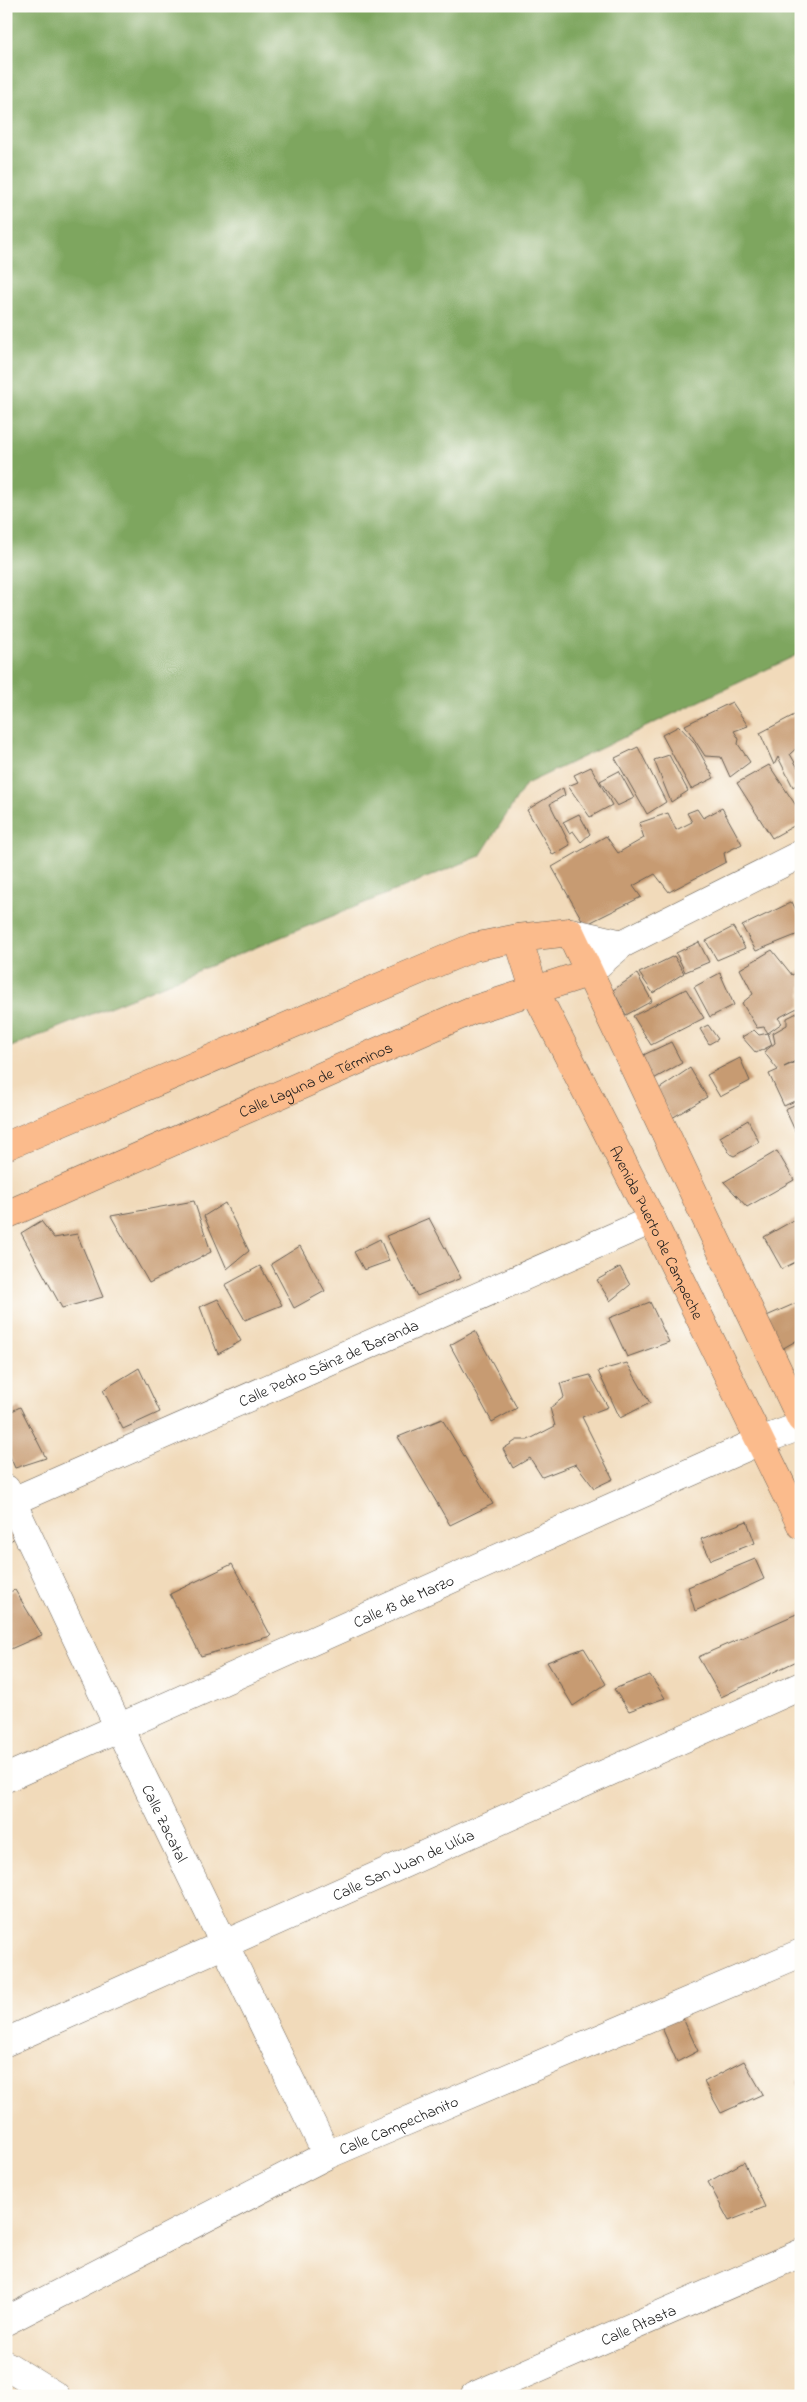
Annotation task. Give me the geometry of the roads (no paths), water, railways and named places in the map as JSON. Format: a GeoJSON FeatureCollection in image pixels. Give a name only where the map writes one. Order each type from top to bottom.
{"type":"FeatureCollection","features":[{"type":"Feature","properties":{"kind":"main road"},"geometry":{"type":"LineString","coordinates":[[6,1146],[474,947],[518,938],[570,932],[801,1419]]}},
{"type":"Feature","properties":{"kind":"main road","name":"Avenida Puerto de Campeche"},"geometry":{"type":"LineString","coordinates":[[518,938],[534,989],[652,1220],[801,1525]]}},
{"type":"Feature","properties":{"kind":"main road","name":"Calle Laguna de Términos"},"geometry":{"type":"LineString","coordinates":[[6,1215],[470,1011],[588,973]]}},
{"type":"Feature","properties":{"kind":"street","name":"Calle Laguna de Términos"},"geometry":{"type":"LineString","coordinates":[[588,973],[622,944],[800,857]]}},
{"type":"Feature","properties":{"kind":"street"},"geometry":{"type":"LineString","coordinates":[[570,932],[622,944]]}},
{"type":"Feature","properties":{"kind":"street","name":"Calle Pedro Sáinz de Baranda"},"geometry":{"type":"LineString","coordinates":[[8,1498],[652,1220]]}},
{"type":"Feature","properties":{"kind":"street","name":"Calle 13 de Marzo"},"geometry":{"type":"LineString","coordinates":[[6,1778],[760,1441],[801,1426]]}},
{"type":"Feature","properties":{"kind":"street","name":"Calle Zacatal"},"geometry":{"type":"LineString","coordinates":[[8,1498],[118,1728],[327,2155]]}},
{"type":"Feature","properties":{"kind":"street","name":"Calle San Juan de Ulúa"},"geometry":{"type":"LineString","coordinates":[[6,2042],[801,1686]]}},
{"type":"Feature","properties":{"kind":"street","name":"Calle Campechanito"},"geometry":{"type":"LineString","coordinates":[[6,2321],[327,2155],[801,1953]]}},
{"type":"Feature","properties":{"kind":"street","name":"Calle Atasta"},"geometry":{"type":"LineString","coordinates":[[474,2396],[801,2253]]}},
{"type":"Feature","properties":{"kind":"street"},"geometry":{"type":"LineString","coordinates":[[6,2365],[56,2396]]}}]}
